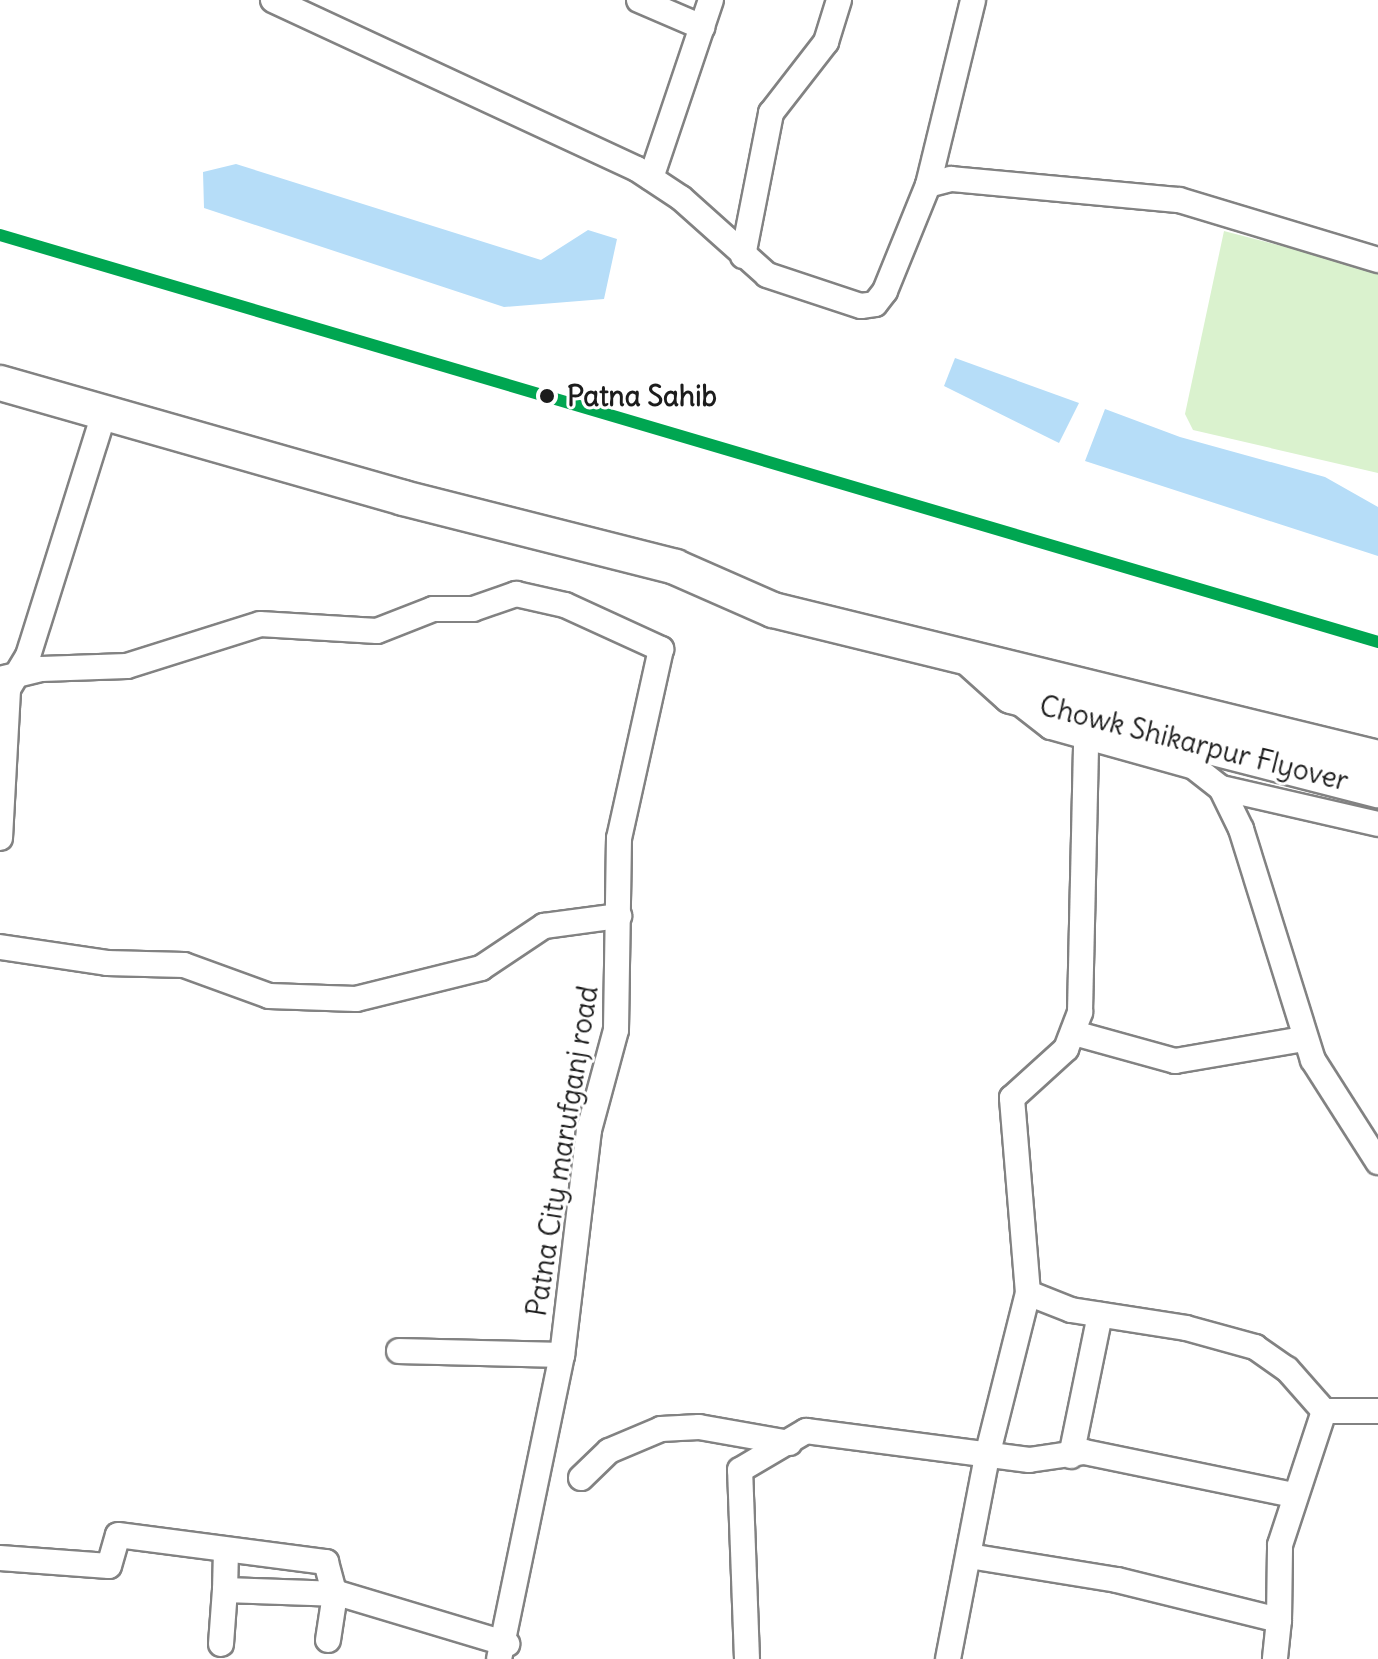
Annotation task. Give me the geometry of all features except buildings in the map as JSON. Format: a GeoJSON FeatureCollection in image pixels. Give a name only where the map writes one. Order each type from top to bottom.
{"type":"FeatureCollection","features":[{"type":"Feature","properties":{"kind":"main road"},"geometry":{"type":"LineString","coordinates":[[0,383],[403,498],[675,567],[773,610],[1378,758]]}},
{"type":"Feature","properties":{"kind":"main road"},"geometry":{"type":"LineString","coordinates":[[969,658],[1011,696]]}},
{"type":"Feature","properties":{"kind":"main road","name":"Chowk Shikarpur Flyover"},"geometry":{"type":"LineString","coordinates":[[1011,696],[1378,790]]}},
{"type":"Feature","properties":{"kind":"street"},"geometry":{"type":"LineString","coordinates":[[273,0],[651,178],[743,256],[782,284],[875,304],[928,185],[973,0]]}},
{"type":"Feature","properties":{"kind":"street"},"geometry":{"type":"LineString","coordinates":[[639,0],[702,27]]}},
{"type":"Feature","properties":{"kind":"street"},"geometry":{"type":"LineString","coordinates":[[651,178],[711,0]]}},
{"type":"Feature","properties":{"kind":"street"},"geometry":{"type":"LineString","coordinates":[[743,256],[771,113],[826,42],[839,0]]}},
{"type":"Feature","properties":{"kind":"street"},"geometry":{"type":"LineString","coordinates":[[928,185],[964,179],[1179,200],[1378,260]]}},
{"type":"Feature","properties":{"kind":"street"},"geometry":{"type":"LineString","coordinates":[[0,838],[8,677],[36,634],[105,411]]}},
{"type":"Feature","properties":{"kind":"street","name":"Patna City marufganj road"},"geometry":{"type":"LineString","coordinates":[[8,677],[127,666],[260,624],[377,631],[425,611],[473,609],[516,594],[565,605],[661,649],[626,784],[617,866],[616,1030],[589,1130],[562,1355],[503,1651]]}},
{"type":"Feature","properties":{"kind":"street"},"geometry":{"type":"LineString","coordinates":[[1011,696],[1051,727],[1086,741],[1194,767],[1221,788],[1378,824]]}},
{"type":"Feature","properties":{"kind":"street"},"geometry":{"type":"LineString","coordinates":[[948,1659],[988,1452],[1028,1293],[1012,1098],[1060,1056],[1074,1033],[1080,1012],[1086,741]]}},
{"type":"Feature","properties":{"kind":"street"},"geometry":{"type":"LineString","coordinates":[[1221,788],[1241,829],[1304,1039],[1378,1162]]}},
{"type":"Feature","properties":{"kind":"street"},"geometry":{"type":"LineString","coordinates":[[0,947],[107,963],[184,965],[269,996],[356,999],[470,972],[544,926],[619,916]]}},
{"type":"Feature","properties":{"kind":"street"},"geometry":{"type":"LineString","coordinates":[[1074,1033],[1175,1061],[1304,1039]]}},
{"type":"Feature","properties":{"kind":"street"},"geometry":{"type":"LineString","coordinates":[[1028,1293],[1049,1305],[1186,1328],[1255,1347],[1287,1369],[1324,1411],[1378,1411]]}},
{"type":"Feature","properties":{"kind":"street"},"geometry":{"type":"LineString","coordinates":[[1071,1456],[1100,1315]]}},
{"type":"Feature","properties":{"kind":"street"},"geometry":{"type":"LineString","coordinates":[[399,1351],[562,1355]]}},
{"type":"Feature","properties":{"kind":"street"},"geometry":{"type":"LineString","coordinates":[[1275,1659],[1279,1620],[1277,1566],[1294,1495],[1324,1411]]}},
{"type":"Feature","properties":{"kind":"street"},"geometry":{"type":"LineString","coordinates":[[581,1478],[609,1451],[661,1429],[699,1427],[790,1443]]}},
{"type":"Feature","properties":{"kind":"street"},"geometry":{"type":"LineString","coordinates":[[747,1659],[736,1483],[746,1465],[790,1443],[806,1431],[840,1431],[1029,1460],[1071,1456],[1124,1458],[1294,1495]]}},
{"type":"Feature","properties":{"kind":"street"},"geometry":{"type":"LineString","coordinates":[[0,1558],[109,1566],[118,1535],[326,1562],[334,1592],[338,1594]]}},
{"type":"Feature","properties":{"kind":"street"},"geometry":{"type":"LineString","coordinates":[[221,1644],[226,1550]]}},
{"type":"Feature","properties":{"kind":"street"},"geometry":{"type":"LineString","coordinates":[[969,1556],[1117,1580],[1279,1620]]}},
{"type":"Feature","properties":{"kind":"street"},"geometry":{"type":"LineString","coordinates":[[225,1590],[338,1594],[503,1651]]}},
{"type":"Feature","properties":{"kind":"street"},"geometry":{"type":"LineString","coordinates":[[328,1640],[338,1594]]}},
{"type":"Feature","properties":{"kind":"green space"},"geometry":{"type":"Polygon","coordinates":[[[1224,231],[1378,271],[1378,473],[1193,430],[1185,414],[1224,231]]]}},
{"type":"Feature","properties":{"kind":"water"},"geometry":{"type":"Polygon","coordinates":[[[236,164],[541,260],[588,230],[617,239],[604,299],[504,307],[204,208],[203,172],[236,164]]]}},
{"type":"Feature","properties":{"kind":"water"},"geometry":{"type":"Polygon","coordinates":[[[955,358],[1079,403],[1059,443],[944,386],[955,358]]]}},
{"type":"Feature","properties":{"kind":"water"},"geometry":{"type":"Polygon","coordinates":[[[1105,409],[1180,437],[1325,477],[1378,507],[1378,556],[1085,461],[1105,409]]]}},
{"type":"Feature","properties":{"kind":"transit line"},"geometry":{"type":"LineString","coordinates":[[0,235],[1378,642]]}},
{"type":"Feature","properties":{"kind":"place","name":"Patna Sahib"},"geometry":{"type":"Point","coordinates":[547,396]}}]}
